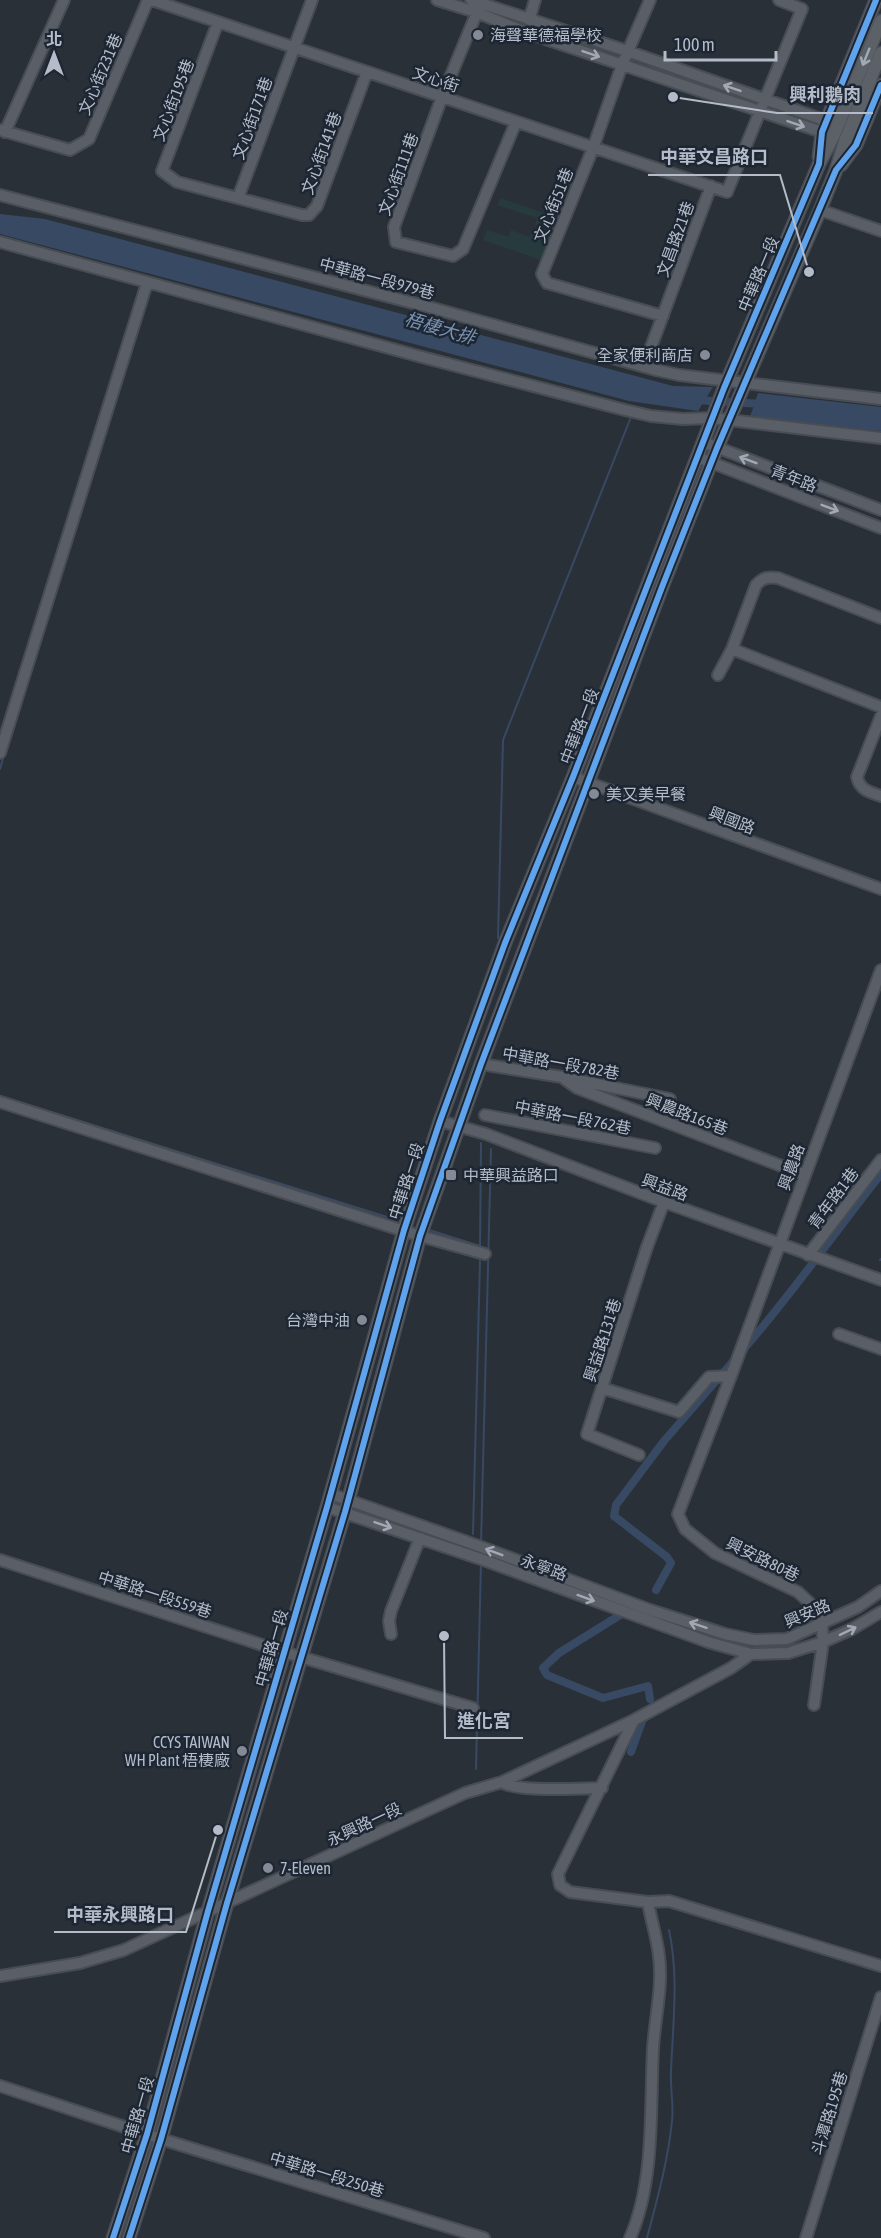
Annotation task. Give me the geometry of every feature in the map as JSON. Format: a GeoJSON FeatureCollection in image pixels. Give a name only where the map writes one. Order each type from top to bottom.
{"type":"FeatureCollection","features":[{"type":"Feature","properties":{"kind":"main road","name":"中華路一段"},"geometry":{"type":"LineString","coordinates":[[819,164],[824,127],[876,0]]}},
{"type":"Feature","properties":{"kind":"main road"},"geometry":{"type":"LineString","coordinates":[[857,95],[881,21]]}},
{"type":"Feature","properties":{"kind":"main road"},"geometry":{"type":"LineString","coordinates":[[857,95],[881,53]]}},
{"type":"Feature","properties":{"kind":"main road","name":"中華路一段"},"geometry":{"type":"LineString","coordinates":[[836,170],[856,146],[881,85]]}},
{"type":"Feature","properties":{"kind":"main road","name":"中華路一段"},"geometry":{"type":"LineString","coordinates":[[113,2238],[147,2134],[208,1911],[331,1494],[404,1230],[440,1121],[505,943],[573,777],[726,383],[819,164],[857,95]]}},
{"type":"Feature","properties":{"kind":"main road","name":"中華路一段"},"geometry":{"type":"LineString","coordinates":[[129,2238],[161,2139],[227,1903],[345,1512],[420,1236],[481,1064],[711,462],[836,170],[857,95]]}},
{"type":"Feature","properties":{"kind":"street"},"geometry":{"type":"LineString","coordinates":[[2,131],[64,0]]}},
{"type":"Feature","properties":{"kind":"street","name":"文心街231巷"},"geometry":{"type":"LineString","coordinates":[[2,131],[69,150],[89,139],[150,0]]}},
{"type":"Feature","properties":{"kind":"street","name":"文心街"},"geometry":{"type":"LineString","coordinates":[[150,0],[711,186]]}},
{"type":"Feature","properties":{"kind":"street","name":"文心街171巷"},"geometry":{"type":"LineString","coordinates":[[238,198],[312,0]]}},
{"type":"Feature","properties":{"kind":"street"},"geometry":{"type":"LineString","coordinates":[[437,0],[477,4],[627,51],[765,99],[824,127]]}},
{"type":"Feature","properties":{"kind":"street"},"geometry":{"type":"LineString","coordinates":[[529,20],[535,0]]}},
{"type":"Feature","properties":{"kind":"street","name":"文心街51巷"},"geometry":{"type":"LineString","coordinates":[[650,0],[621,64],[593,148],[542,274],[547,283],[663,316]]}},
{"type":"Feature","properties":{"kind":"street"},"geometry":{"type":"LineString","coordinates":[[761,112],[802,9],[787,1]]}},
{"type":"Feature","properties":{"kind":"street"},"geometry":{"type":"LineString","coordinates":[[477,4],[525,32],[761,112],[824,127]]}},
{"type":"Feature","properties":{"kind":"street"},"geometry":{"type":"LineString","coordinates":[[442,97],[477,4]]}},
{"type":"Feature","properties":{"kind":"street","name":"文心街195巷"},"geometry":{"type":"LineString","coordinates":[[177,182],[162,171],[218,22]]}},
{"type":"Feature","properties":{"kind":"street","name":"文心街141巷"},"geometry":{"type":"LineString","coordinates":[[177,182],[309,215],[323,193],[367,72]]}},
{"type":"Feature","properties":{"kind":"street","name":"文心街111巷"},"geometry":{"type":"LineString","coordinates":[[442,97],[394,227],[396,242],[453,256],[463,249],[516,122]]}},
{"type":"Feature","properties":{"kind":"street","name":"文昌路21巷"},"geometry":{"type":"LineString","coordinates":[[644,366],[711,186],[727,192],[761,112]]}},
{"type":"Feature","properties":{"kind":"street","name":"中華路一段979巷"},"geometry":{"type":"LineString","coordinates":[[0,195],[679,375],[745,387],[881,399]]}},
{"type":"Feature","properties":{"kind":"street"},"geometry":{"type":"LineString","coordinates":[[820,210],[881,231]]}},
{"type":"Feature","properties":{"kind":"street"},"geometry":{"type":"LineString","coordinates":[[0,242],[625,410],[683,419],[712,418],[729,422],[881,438]]}},
{"type":"Feature","properties":{"kind":"street"},"geometry":{"type":"LineString","coordinates":[[0,753],[147,283]]}},
{"type":"Feature","properties":{"kind":"street","name":"青年路"},"geometry":{"type":"LineString","coordinates":[[703,442],[881,510]]}},
{"type":"Feature","properties":{"kind":"street","name":"青年路"},"geometry":{"type":"LineString","coordinates":[[697,457],[881,528]]}},
{"type":"Feature","properties":{"kind":"street"},"geometry":{"type":"LineString","coordinates":[[718,675],[732,649],[756,585],[762,579],[778,578],[881,618]]}},
{"type":"Feature","properties":{"kind":"street"},"geometry":{"type":"LineString","coordinates":[[732,649],[881,707]]}},
{"type":"Feature","properties":{"kind":"street"},"geometry":{"type":"LineString","coordinates":[[881,716],[857,777],[859,785],[866,791],[881,796]]}},
{"type":"Feature","properties":{"kind":"street","name":"興國路"},"geometry":{"type":"LineString","coordinates":[[573,777],[790,858],[881,889]]}},
{"type":"Feature","properties":{"kind":"street","name":"興農路"},"geometry":{"type":"LineString","coordinates":[[731,1376],[881,970]]}},
{"type":"Feature","properties":{"kind":"street","name":"中華路一段782巷"},"geometry":{"type":"LineString","coordinates":[[481,1064],[562,1077],[670,1099]]}},
{"type":"Feature","properties":{"kind":"street","name":"興農路165巷"},"geometry":{"type":"LineString","coordinates":[[562,1077],[577,1088],[805,1174]]}},
{"type":"Feature","properties":{"kind":"street"},"geometry":{"type":"LineString","coordinates":[[0,1102],[420,1236],[485,1254]]}},
{"type":"Feature","properties":{"kind":"street","name":"中華路一段762巷"},"geometry":{"type":"LineString","coordinates":[[485,1115],[655,1148]]}},
{"type":"Feature","properties":{"kind":"street","name":"興益路"},"geometry":{"type":"LineString","coordinates":[[440,1121],[459,1125],[881,1280]]}},
{"type":"Feature","properties":{"kind":"street","name":"青年路1巷"},"geometry":{"type":"LineString","coordinates":[[808,1255],[881,1160]]}},
{"type":"Feature","properties":{"kind":"street","name":"興益路131巷"},"geometry":{"type":"LineString","coordinates":[[639,1455],[587,1434],[647,1247],[664,1202]]}},
{"type":"Feature","properties":{"kind":"street"},"geometry":{"type":"LineString","coordinates":[[839,1334],[881,1349]]}},
{"type":"Feature","properties":{"kind":"street"},"geometry":{"type":"LineString","coordinates":[[602,1388],[679,1412],[709,1377],[731,1376]]}},
{"type":"Feature","properties":{"kind":"street","name":"興安路80巷"},"geometry":{"type":"LineString","coordinates":[[731,1376],[678,1514],[685,1529],[715,1553],[798,1592],[813,1606],[822,1624]]}},
{"type":"Feature","properties":{"kind":"street","name":"永寧路"},"geometry":{"type":"LineString","coordinates":[[331,1494],[650,1610],[725,1634],[754,1640]]}},
{"type":"Feature","properties":{"kind":"street","name":"永寧路"},"geometry":{"type":"LineString","coordinates":[[327,1507],[420,1538],[647,1621],[752,1654]]}},
{"type":"Feature","properties":{"kind":"street"},"geometry":{"type":"LineString","coordinates":[[391,1634],[389,1621],[391,1611],[420,1538]]}},
{"type":"Feature","properties":{"kind":"street","name":"中華路一段559巷"},"geometry":{"type":"LineString","coordinates":[[0,1560],[284,1652],[473,1708]]}},
{"type":"Feature","properties":{"kind":"street","name":"興安路"},"geometry":{"type":"LineString","coordinates":[[754,1640],[787,1639],[858,1606],[881,1592]]}},
{"type":"Feature","properties":{"kind":"street","name":"興安路"},"geometry":{"type":"LineString","coordinates":[[752,1654],[788,1653],[822,1642],[852,1629],[881,1612]]}},
{"type":"Feature","properties":{"kind":"street"},"geometry":{"type":"LineString","coordinates":[[814,1705],[822,1624]]}},
{"type":"Feature","properties":{"kind":"street"},"geometry":{"type":"LineString","coordinates":[[754,1640],[752,1654],[731,1668],[634,1720],[558,1874],[560,1886],[578,1894],[648,1902],[669,1901],[881,1966]]}},
{"type":"Feature","properties":{"kind":"street","name":"永興路一段"},"geometry":{"type":"LineString","coordinates":[[0,1976],[100,1958],[144,1941],[465,1793],[502,1782],[634,1720]]}},
{"type":"Feature","properties":{"kind":"street"},"geometry":{"type":"LineString","coordinates":[[502,1782],[507,1786],[526,1788],[602,1788]]}},
{"type":"Feature","properties":{"kind":"street"},"geometry":{"type":"LineString","coordinates":[[630,2238],[639,2208],[652,2126],[653,2046],[660,1980],[659,1956],[648,1902]]}},
{"type":"Feature","properties":{"kind":"street","name":"斗潭路195巷"},"geometry":{"type":"LineString","coordinates":[[806,2238],[881,1997]]}},
{"type":"Feature","properties":{"kind":"street","name":"中華路一段250巷"},"geometry":{"type":"LineString","coordinates":[[0,2086],[161,2139],[484,2238]]}},
{"type":"Feature","properties":{"kind":"green space"},"geometry":{"type":"Polygon","coordinates":[[[500,198],[559,218],[556,224],[543,220],[542,227],[535,225],[537,218],[497,205],[500,198]]]}},
{"type":"Feature","properties":{"kind":"green space"},"geometry":{"type":"Polygon","coordinates":[[[533,229],[551,238],[544,261],[483,240],[487,230],[508,237],[511,230],[530,237],[533,229]]]}},
{"type":"Feature","properties":{"kind":"water"},"geometry":{"type":"Polygon","coordinates":[[[0,214],[45,219],[673,386],[713,387],[698,411],[629,401],[0,234],[0,214]]]}},
{"type":"Feature","properties":{"kind":"water"},"geometry":{"type":"Polygon","coordinates":[[[758,393],[881,407],[881,431],[750,417],[758,393]]]}},
{"type":"Feature","properties":{"kind":"waterway"},"geometry":{"type":"LineString","coordinates":[[54,598],[144,309]]}},
{"type":"Feature","properties":{"kind":"waterway","name":"梧棲大排"},"geometry":{"type":"LineString","coordinates":[[695,400],[763,404]]}},
{"type":"Feature","properties":{"kind":"waterway"},"geometry":{"type":"LineString","coordinates":[[498,938],[503,740],[631,417]]}},
{"type":"Feature","properties":{"kind":"waterway"},"geometry":{"type":"LineString","coordinates":[[0,769],[4,755]]}},
{"type":"Feature","properties":{"kind":"waterway"},"geometry":{"type":"LineString","coordinates":[[0,1096],[403,1222]]}},
{"type":"Feature","properties":{"kind":"waterway"},"geometry":{"type":"LineString","coordinates":[[480,1246],[481,1143]]}},
{"type":"Feature","properties":{"kind":"waterway"},"geometry":{"type":"LineString","coordinates":[[481,1544],[491,1149]]}},
{"type":"Feature","properties":{"kind":"waterway"},"geometry":{"type":"LineString","coordinates":[[743,1350],[881,1174]]}},
{"type":"Feature","properties":{"kind":"waterway"},"geometry":{"type":"LineString","coordinates":[[426,1229],[480,1246]]}},
{"type":"Feature","properties":{"kind":"waterway"},"geometry":{"type":"LineString","coordinates":[[445,1248],[480,1259]]}},
{"type":"Feature","properties":{"kind":"waterway"},"geometry":{"type":"LineString","coordinates":[[473,1534],[480,1261]]}},
{"type":"Feature","properties":{"kind":"waterway"},"geometry":{"type":"LineString","coordinates":[[656,1590],[671,1563],[667,1557],[614,1516],[616,1505],[664,1441],[735,1359]]}},
{"type":"Feature","properties":{"kind":"waterway"},"geometry":{"type":"LineString","coordinates":[[476,1769],[481,1562]]}},
{"type":"Feature","properties":{"kind":"waterway"},"geometry":{"type":"LineString","coordinates":[[620,1615],[559,1653],[543,1668],[547,1675],[603,1698],[648,1686],[650,1699]]}},
{"type":"Feature","properties":{"kind":"waterway"},"geometry":{"type":"LineString","coordinates":[[631,1752],[644,1716]]}},
{"type":"Feature","properties":{"kind":"waterway"},"geometry":{"type":"LineString","coordinates":[[647,2238],[665,2166],[672,2115],[671,2077],[675,1983],[669,1930]]}},
{"type":"Feature","properties":{"kind":"cycle path"},"geometry":{"type":"LineString","coordinates":[[113,2238],[147,2134],[208,1911],[327,1507],[404,1230],[440,1121],[505,943],[573,777],[724,388],[819,164],[822,132],[876,0]]}},
{"type":"Feature","properties":{"kind":"cycle path"},"geometry":{"type":"LineString","coordinates":[[129,2238],[161,2139],[227,1903],[345,1512],[420,1236],[481,1064],[717,448],[836,170],[856,145],[881,85]]}},
{"type":"Feature","properties":{"kind":"place","name":"海聲華德福學校"},"geometry":{"type":"Point","coordinates":[478,35]}},
{"type":"Feature","properties":{"kind":"place","name":"興利鵝肉"},"geometry":{"type":"Point","coordinates":[673,97]}},
{"type":"Feature","properties":{"kind":"place","name":"中華文昌路口"},"geometry":{"type":"Point","coordinates":[809,272]}},
{"type":"Feature","properties":{"kind":"place","name":"全家便利商店"},"geometry":{"type":"Point","coordinates":[705,355]}},
{"type":"Feature","properties":{"kind":"place","name":"美又美早餐"},"geometry":{"type":"Point","coordinates":[594,794]}},
{"type":"Feature","properties":{"kind":"place","name":"中華興益路口"},"geometry":{"type":"Point","coordinates":[451,1175]}},
{"type":"Feature","properties":{"kind":"place","name":"台灣中油"},"geometry":{"type":"Point","coordinates":[362,1320]}},
{"type":"Feature","properties":{"kind":"place","name":"進化宮"},"geometry":{"type":"Point","coordinates":[444,1636]}},
{"type":"Feature","properties":{"kind":"place","name":"CCYS TAIWAN WH Plant 梧棲廠"},"geometry":{"type":"Point","coordinates":[242,1751]}},
{"type":"Feature","properties":{"kind":"place","name":"中華永興路口"},"geometry":{"type":"Point","coordinates":[218,1830]}},
{"type":"Feature","properties":{"kind":"place","name":"7-Eleven"},"geometry":{"type":"Point","coordinates":[268,1868]}}]}
